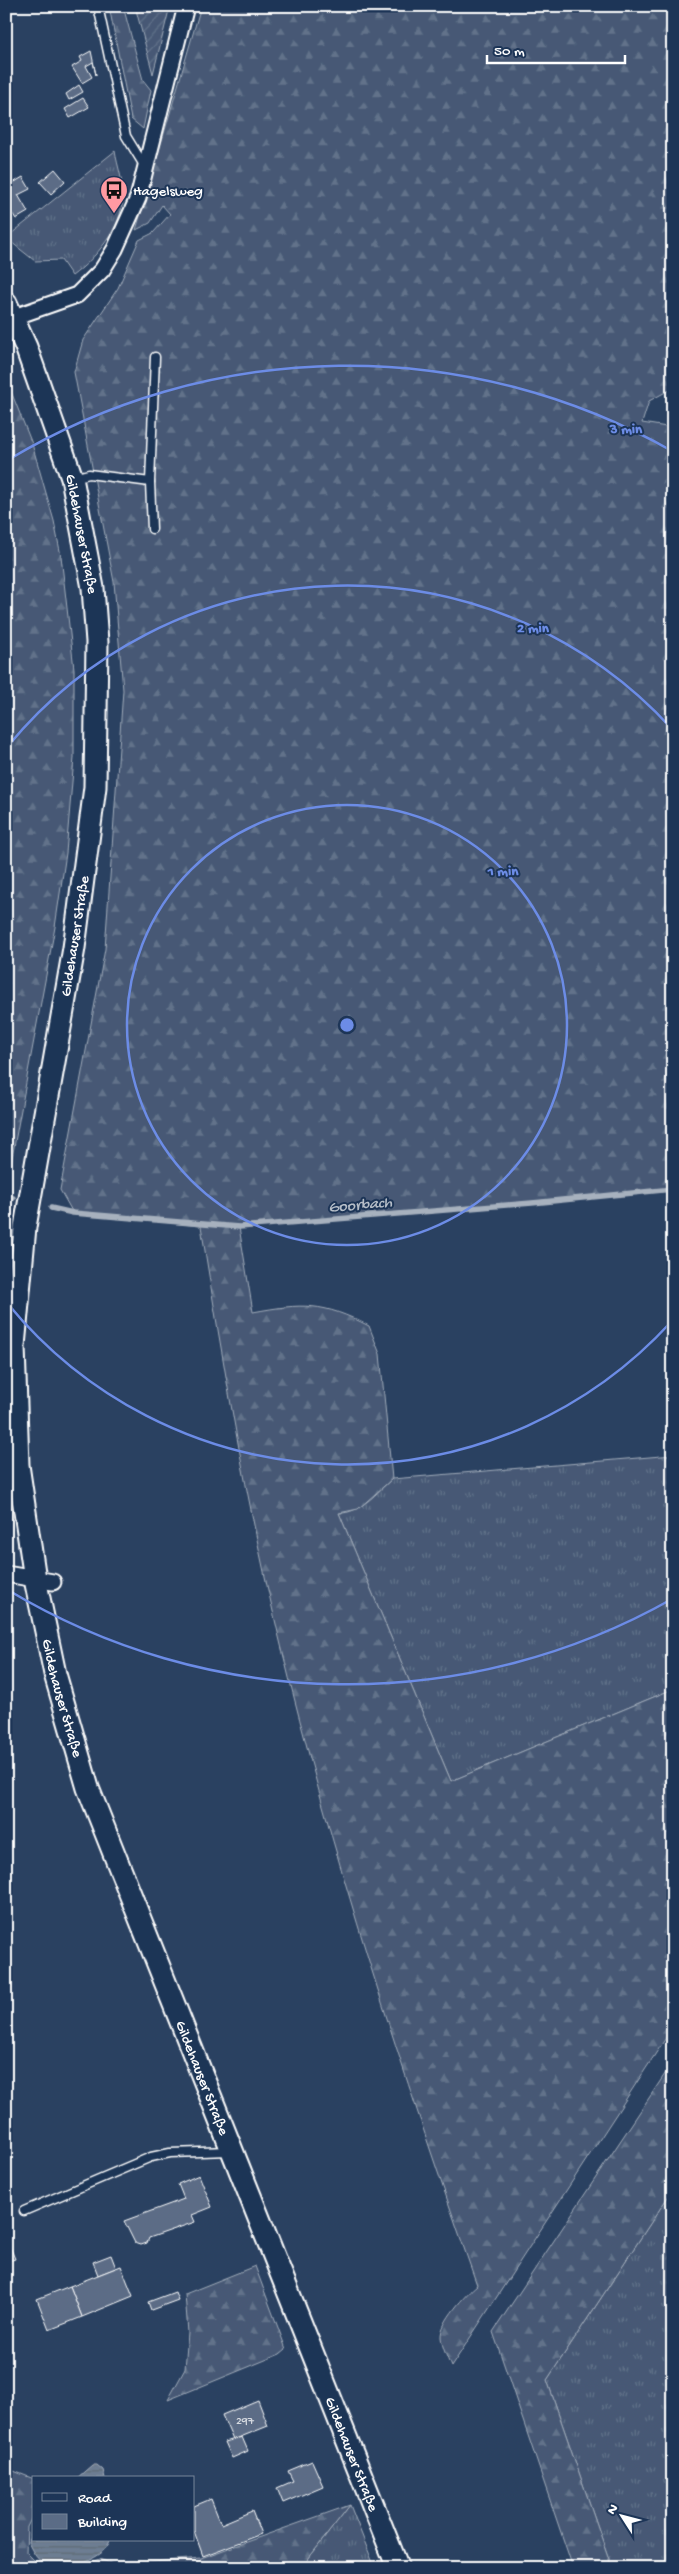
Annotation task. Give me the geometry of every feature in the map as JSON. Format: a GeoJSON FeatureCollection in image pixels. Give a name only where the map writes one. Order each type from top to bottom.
{"type":"FeatureCollection","features":[{"type":"Feature","properties":{"kind":"main road","name":"Gildehauser Straße"},"geometry":{"type":"LineString","coordinates":[[10,310],[72,478],[93,588],[98,695],[95,788],[74,948],[25,1227],[14,1346],[18,1465],[44,1580],[55,1674],[88,1788],[398,2568]]}},
{"type":"Feature","properties":{"kind":"street"},"geometry":{"type":"LineString","coordinates":[[10,310],[77,295],[102,270],[129,221],[138,198],[186,6]]}},
{"type":"Feature","properties":{"kind":"street"},"geometry":{"type":"LineString","coordinates":[[6,1574],[44,1580]]}},
{"type":"Feature","properties":{"kind":"lane"},"geometry":{"type":"LineString","coordinates":[[98,6],[126,136],[145,167]]}},
{"type":"Feature","properties":{"kind":"lane"},"geometry":{"type":"LineString","coordinates":[[152,529],[150,482],[155,356]]}},
{"type":"Feature","properties":{"kind":"lane"},"geometry":{"type":"LineString","coordinates":[[72,478],[89,474],[150,482]]}},
{"type":"Feature","properties":{"kind":"lane"},"geometry":{"type":"LineString","coordinates":[[24,2210],[151,2157],[170,2153],[232,2151]]}},
{"type":"Feature","properties":{"kind":"green space"},"geometry":{"type":"Polygon","coordinates":[[[109,6],[123,6],[143,80],[151,90],[143,129],[131,119],[109,6]]]}},
{"type":"Feature","properties":{"kind":"green space"},"geometry":{"type":"Polygon","coordinates":[[[135,6],[170,6],[153,74],[135,6]]]}},
{"type":"Feature","properties":{"kind":"green space"},"geometry":{"type":"Polygon","coordinates":[[[201,6],[673,6],[673,388],[649,401],[642,423],[673,428],[673,1189],[239,1227],[253,1312],[299,1306],[338,1312],[369,1326],[380,1354],[392,1479],[358,1509],[339,1513],[451,1781],[673,1689],[673,2027],[451,2367],[442,2344],[442,2331],[454,2309],[477,2285],[395,2044],[345,1883],[300,1719],[267,1586],[246,1483],[201,1226],[73,1213],[60,1190],[105,949],[123,690],[114,582],[74,372],[83,340],[118,288],[139,240],[153,233],[170,214],[162,205],[150,223],[136,230],[201,6]]]}},
{"type":"Feature","properties":{"kind":"green space"},"geometry":{"type":"Polygon","coordinates":[[[115,151],[123,192],[118,220],[106,242],[81,269],[72,276],[61,260],[35,261],[6,238],[115,151]]]}},
{"type":"Feature","properties":{"kind":"green space"},"geometry":{"type":"Polygon","coordinates":[[[6,379],[32,444],[54,521],[61,556],[74,669],[74,758],[66,853],[55,927],[6,1190],[6,379]]]}},
{"type":"Feature","properties":{"kind":"green space"},"geometry":{"type":"Polygon","coordinates":[[[673,1455],[673,1689],[451,1781],[339,1513],[354,1510],[361,1506],[392,1479],[673,1455]]]}},
{"type":"Feature","properties":{"kind":"green space"},"geometry":{"type":"Polygon","coordinates":[[[673,2062],[673,2189],[547,2380],[612,2568],[573,2568],[493,2332],[673,2062]]]}},
{"type":"Feature","properties":{"kind":"green space"},"geometry":{"type":"Polygon","coordinates":[[[673,2189],[673,2568],[612,2568],[547,2380],[673,2189]]]}},
{"type":"Feature","properties":{"kind":"green space"},"geometry":{"type":"Polygon","coordinates":[[[255,2266],[286,2349],[280,2354],[168,2400],[185,2369],[188,2333],[185,2294],[255,2266]]]}},
{"type":"Feature","properties":{"kind":"green space"},"geometry":{"type":"Polygon","coordinates":[[[6,2468],[32,2478],[32,2517],[27,2527],[26,2552],[42,2568],[6,2568],[6,2468]]]}},
{"type":"Feature","properties":{"kind":"green space"},"geometry":{"type":"Polygon","coordinates":[[[350,2505],[375,2568],[301,2568],[350,2505]]]}},
{"type":"Feature","properties":{"kind":"green space"},"geometry":{"type":"Polygon","coordinates":[[[350,2505],[301,2568],[76,2568],[99,2559],[116,2565],[201,2558],[350,2505]]]}},
{"type":"Feature","properties":{"kind":"shaded area"},"geometry":{"type":"Polygon","coordinates":[[[92,2465],[97,2465],[103,2470],[104,2476],[79,2476],[92,2465]]]}},
{"type":"Feature","properties":{"kind":"shaded area"},"geometry":{"type":"Polygon","coordinates":[[[32,2531],[32,2542],[109,2542],[101,2552],[84,2562],[57,2568],[42,2563],[36,2557],[28,2542],[32,2531]]]}},
{"type":"Feature","properties":{"kind":"building"},"geometry":{"type":"Polygon","coordinates":[[[91,51],[96,75],[93,62],[86,66],[92,77],[82,83],[72,67],[82,61],[80,57],[91,51]]]}},
{"type":"Feature","properties":{"kind":"building"},"geometry":{"type":"Polygon","coordinates":[[[79,85],[83,92],[69,100],[66,94],[79,85]]]}},
{"type":"Feature","properties":{"kind":"building"},"geometry":{"type":"Polygon","coordinates":[[[83,98],[89,107],[70,118],[65,109],[83,98]]]}},
{"type":"Feature","properties":{"kind":"building"},"geometry":{"type":"Polygon","coordinates":[[[55,169],[65,181],[51,194],[40,182],[55,169]]]}},
{"type":"Feature","properties":{"kind":"building"},"geometry":{"type":"Polygon","coordinates":[[[8,175],[13,183],[23,177],[30,189],[18,195],[28,212],[16,219],[6,204],[6,177],[8,175]]]}},
{"type":"Feature","properties":{"kind":"building"},"geometry":{"type":"Polygon","coordinates":[[[199,2175],[212,2207],[192,2215],[195,2222],[149,2238],[147,2243],[141,2245],[135,2243],[124,2221],[184,2199],[178,2184],[199,2175]]]}},
{"type":"Feature","properties":{"kind":"building"},"geometry":{"type":"Polygon","coordinates":[[[6,2237],[15,2259],[6,2262],[6,2237]]]}},
{"type":"Feature","properties":{"kind":"building"},"geometry":{"type":"Polygon","coordinates":[[[111,2255],[116,2268],[98,2275],[93,2262],[111,2255]]]}},
{"type":"Feature","properties":{"kind":"building"},"geometry":{"type":"Polygon","coordinates":[[[121,2266],[133,2296],[82,2317],[70,2286],[121,2266]]]}},
{"type":"Feature","properties":{"kind":"building"},"geometry":{"type":"Polygon","coordinates":[[[70,2286],[82,2317],[49,2330],[37,2299],[70,2286]]]}},
{"type":"Feature","properties":{"kind":"building"},"geometry":{"type":"Polygon","coordinates":[[[175,2292],[178,2300],[151,2310],[148,2302],[175,2292]]]}},
{"type":"Feature","properties":{"kind":"building"},"geometry":{"type":"Polygon","coordinates":[[[258,2400],[268,2426],[233,2440],[222,2415],[258,2400]]]}},
{"type":"Feature","properties":{"kind":"building"},"geometry":{"type":"Polygon","coordinates":[[[242,2437],[248,2451],[232,2458],[225,2442],[242,2437]]]}},
{"type":"Feature","properties":{"kind":"building"},"geometry":{"type":"Polygon","coordinates":[[[312,2461],[323,2486],[283,2503],[277,2488],[293,2481],[288,2471],[312,2461]]]}},
{"type":"Feature","properties":{"kind":"building"},"geometry":{"type":"Polygon","coordinates":[[[211,2499],[221,2524],[252,2511],[261,2534],[203,2556],[195,2534],[195,2506],[211,2499]]]}},
{"type":"Feature","properties":{"kind":"waterway","name":"Goorbach"},"geometry":{"type":"LineString","coordinates":[[51,1208],[73,1213],[239,1227],[532,1203],[673,1189]]}},
{"type":"Feature","properties":{"kind":"waterway","name":"Goorbach"},"geometry":{"type":"LineString","coordinates":[[6,1197],[13,1198]]}},
{"type":"Feature","properties":{"kind":"place","name":"Hagelsweg"},"geometry":{"type":"Point","coordinates":[114,214]}}]}
